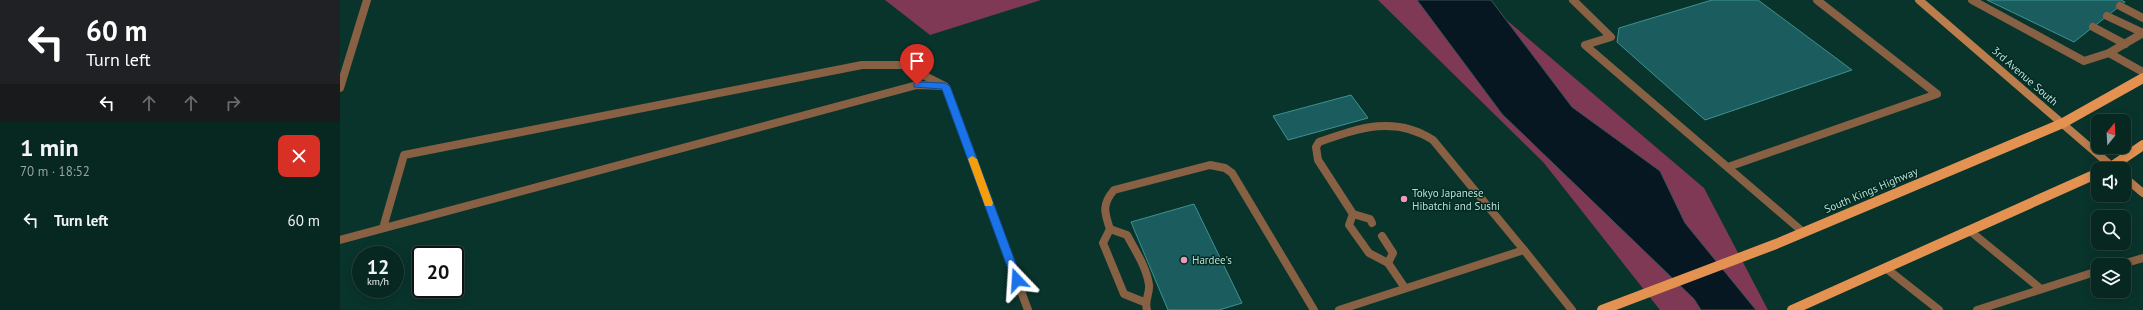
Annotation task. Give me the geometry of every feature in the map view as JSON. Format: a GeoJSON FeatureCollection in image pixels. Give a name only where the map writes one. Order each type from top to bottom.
{"type":"FeatureCollection","features":[{"type":"Feature","properties":{"kind":"main road","name":"3rd Avenue South"},"geometry":{"type":"LineString","coordinates":[[1919,0],[2063,123],[2105,162]]}},
{"type":"Feature","properties":{"kind":"main road","name":"South Kings Highway"},"geometry":{"type":"LineString","coordinates":[[1602,310],[1776,244],[2063,123],[2143,78]]}},
{"type":"Feature","properties":{"kind":"main road"},"geometry":{"type":"LineString","coordinates":[[2120,162],[2143,144]]}},
{"type":"Feature","properties":{"kind":"main road"},"geometry":{"type":"LineString","coordinates":[[1792,310],[2091,177]]}},
{"type":"Feature","properties":{"kind":"main road"},"geometry":{"type":"LineString","coordinates":[[2131,183],[2143,193]]}},
{"type":"Feature","properties":{"kind":"street"},"geometry":{"type":"LineString","coordinates":[[340,88],[367,0]]}},
{"type":"Feature","properties":{"kind":"street"},"geometry":{"type":"LineString","coordinates":[[1573,0],[1611,37],[1585,45],[1803,232]]}},
{"type":"Feature","properties":{"kind":"street"},"geometry":{"type":"LineString","coordinates":[[1728,167],[1937,94],[1817,0]]}},
{"type":"Feature","properties":{"kind":"street"},"geometry":{"type":"LineString","coordinates":[[1972,0],[2084,61],[2109,53],[2143,33]]}},
{"type":"Feature","properties":{"kind":"street"},"geometry":{"type":"LineString","coordinates":[[2120,6],[2143,18]]}},
{"type":"Feature","properties":{"kind":"street"},"geometry":{"type":"LineString","coordinates":[[2107,16],[2143,33]]}},
{"type":"Feature","properties":{"kind":"street"},"geometry":{"type":"LineString","coordinates":[[2093,27],[2125,44]]}},
{"type":"Feature","properties":{"kind":"street"},"geometry":{"type":"LineString","coordinates":[[2109,53],[2143,72]]}},
{"type":"Feature","properties":{"kind":"street"},"geometry":{"type":"LineString","coordinates":[[383,228],[404,156],[862,65],[903,65],[945,86],[1028,310]]}},
{"type":"Feature","properties":{"kind":"street"},"geometry":{"type":"LineString","coordinates":[[340,240],[917,85],[945,86]]}},
{"type":"Feature","properties":{"kind":"street"},"geometry":{"type":"LineString","coordinates":[[1372,223],[1370,219],[1353,214],[1318,160],[1316,147],[1320,142],[1352,131],[1389,126],[1414,129],[1433,140],[1572,310]]}},
{"type":"Feature","properties":{"kind":"street"},"geometry":{"type":"LineString","coordinates":[[1110,230],[1102,210],[1105,200],[1114,190],[1210,165],[1225,168],[1232,173],[1314,310]]}},
{"type":"Feature","properties":{"kind":"street"},"geometry":{"type":"LineString","coordinates":[[1353,214],[1348,225],[1369,253],[1388,264],[1405,288]]}},
{"type":"Feature","properties":{"kind":"street"},"geometry":{"type":"LineString","coordinates":[[1110,230],[1127,235],[1136,253],[1149,286],[1145,306],[1124,294],[1103,243],[1110,230]]}},
{"type":"Feature","properties":{"kind":"street"},"geometry":{"type":"LineString","coordinates":[[1970,231],[2041,289]]}},
{"type":"Feature","properties":{"kind":"street"},"geometry":{"type":"LineString","coordinates":[[1382,236],[1393,253],[1388,264]]}},
{"type":"Feature","properties":{"kind":"street"},"geometry":{"type":"LineString","coordinates":[[1339,310],[1524,250]]}},
{"type":"Feature","properties":{"kind":"street"},"geometry":{"type":"LineString","coordinates":[[2131,262],[2143,258]]}},
{"type":"Feature","properties":{"kind":"street"},"geometry":{"type":"LineString","coordinates":[[1887,269],[1939,310]]}},
{"type":"Feature","properties":{"kind":"street"},"geometry":{"type":"LineString","coordinates":[[1977,310],[2091,274]]}},
{"type":"Feature","properties":{"kind":"shaded area"},"geometry":{"type":"Polygon","coordinates":[[[885,0],[1041,0],[930,35],[885,0]]]}},
{"type":"Feature","properties":{"kind":"shaded area"},"geometry":{"type":"Polygon","coordinates":[[[1378,0],[1483,0],[1704,188],[1768,310],[1660,310],[1544,163],[1378,0]]]}},
{"type":"Feature","properties":{"kind":"water"},"geometry":{"type":"Polygon","coordinates":[[[1417,0],[1491,0],[1572,107],[1660,171],[1685,223],[1756,310],[1701,310],[1694,299],[1502,114],[1417,0]]]}},
{"type":"Feature","properties":{"kind":"building"},"geometry":{"type":"Polygon","coordinates":[[[1712,0],[1758,0],[1852,70],[1705,120],[1617,42],[1619,28],[1712,0]]]}},
{"type":"Feature","properties":{"kind":"building"},"geometry":{"type":"Polygon","coordinates":[[[1987,0],[2121,0],[2125,2],[2074,42],[1987,0]]]}},
{"type":"Feature","properties":{"kind":"building"},"geometry":{"type":"Polygon","coordinates":[[[1351,95],[1368,118],[1288,140],[1273,116],[1351,95]]]}},
{"type":"Feature","properties":{"kind":"building"},"geometry":{"type":"Polygon","coordinates":[[[1194,204],[1242,303],[1219,310],[1168,310],[1131,222],[1194,204]]]}},
{"type":"Feature","properties":{"kind":"slow traffic"},"geometry":{"type":"LineString","coordinates":[[972,159],[989,203]]}},
{"type":"Feature","properties":{"kind":"place","name":"Tokyo Japanese Hibatchi and Sushi"},"geometry":{"type":"Point","coordinates":[1404,199]}},
{"type":"Feature","properties":{"kind":"place","name":"Hardee's"},"geometry":{"type":"Point","coordinates":[1184,260]}},
{"type":"Feature","properties":{"kind":"route"},"geometry":{"type":"LineString","coordinates":[[917,85],[945,86],[1017,280]]}}]}
